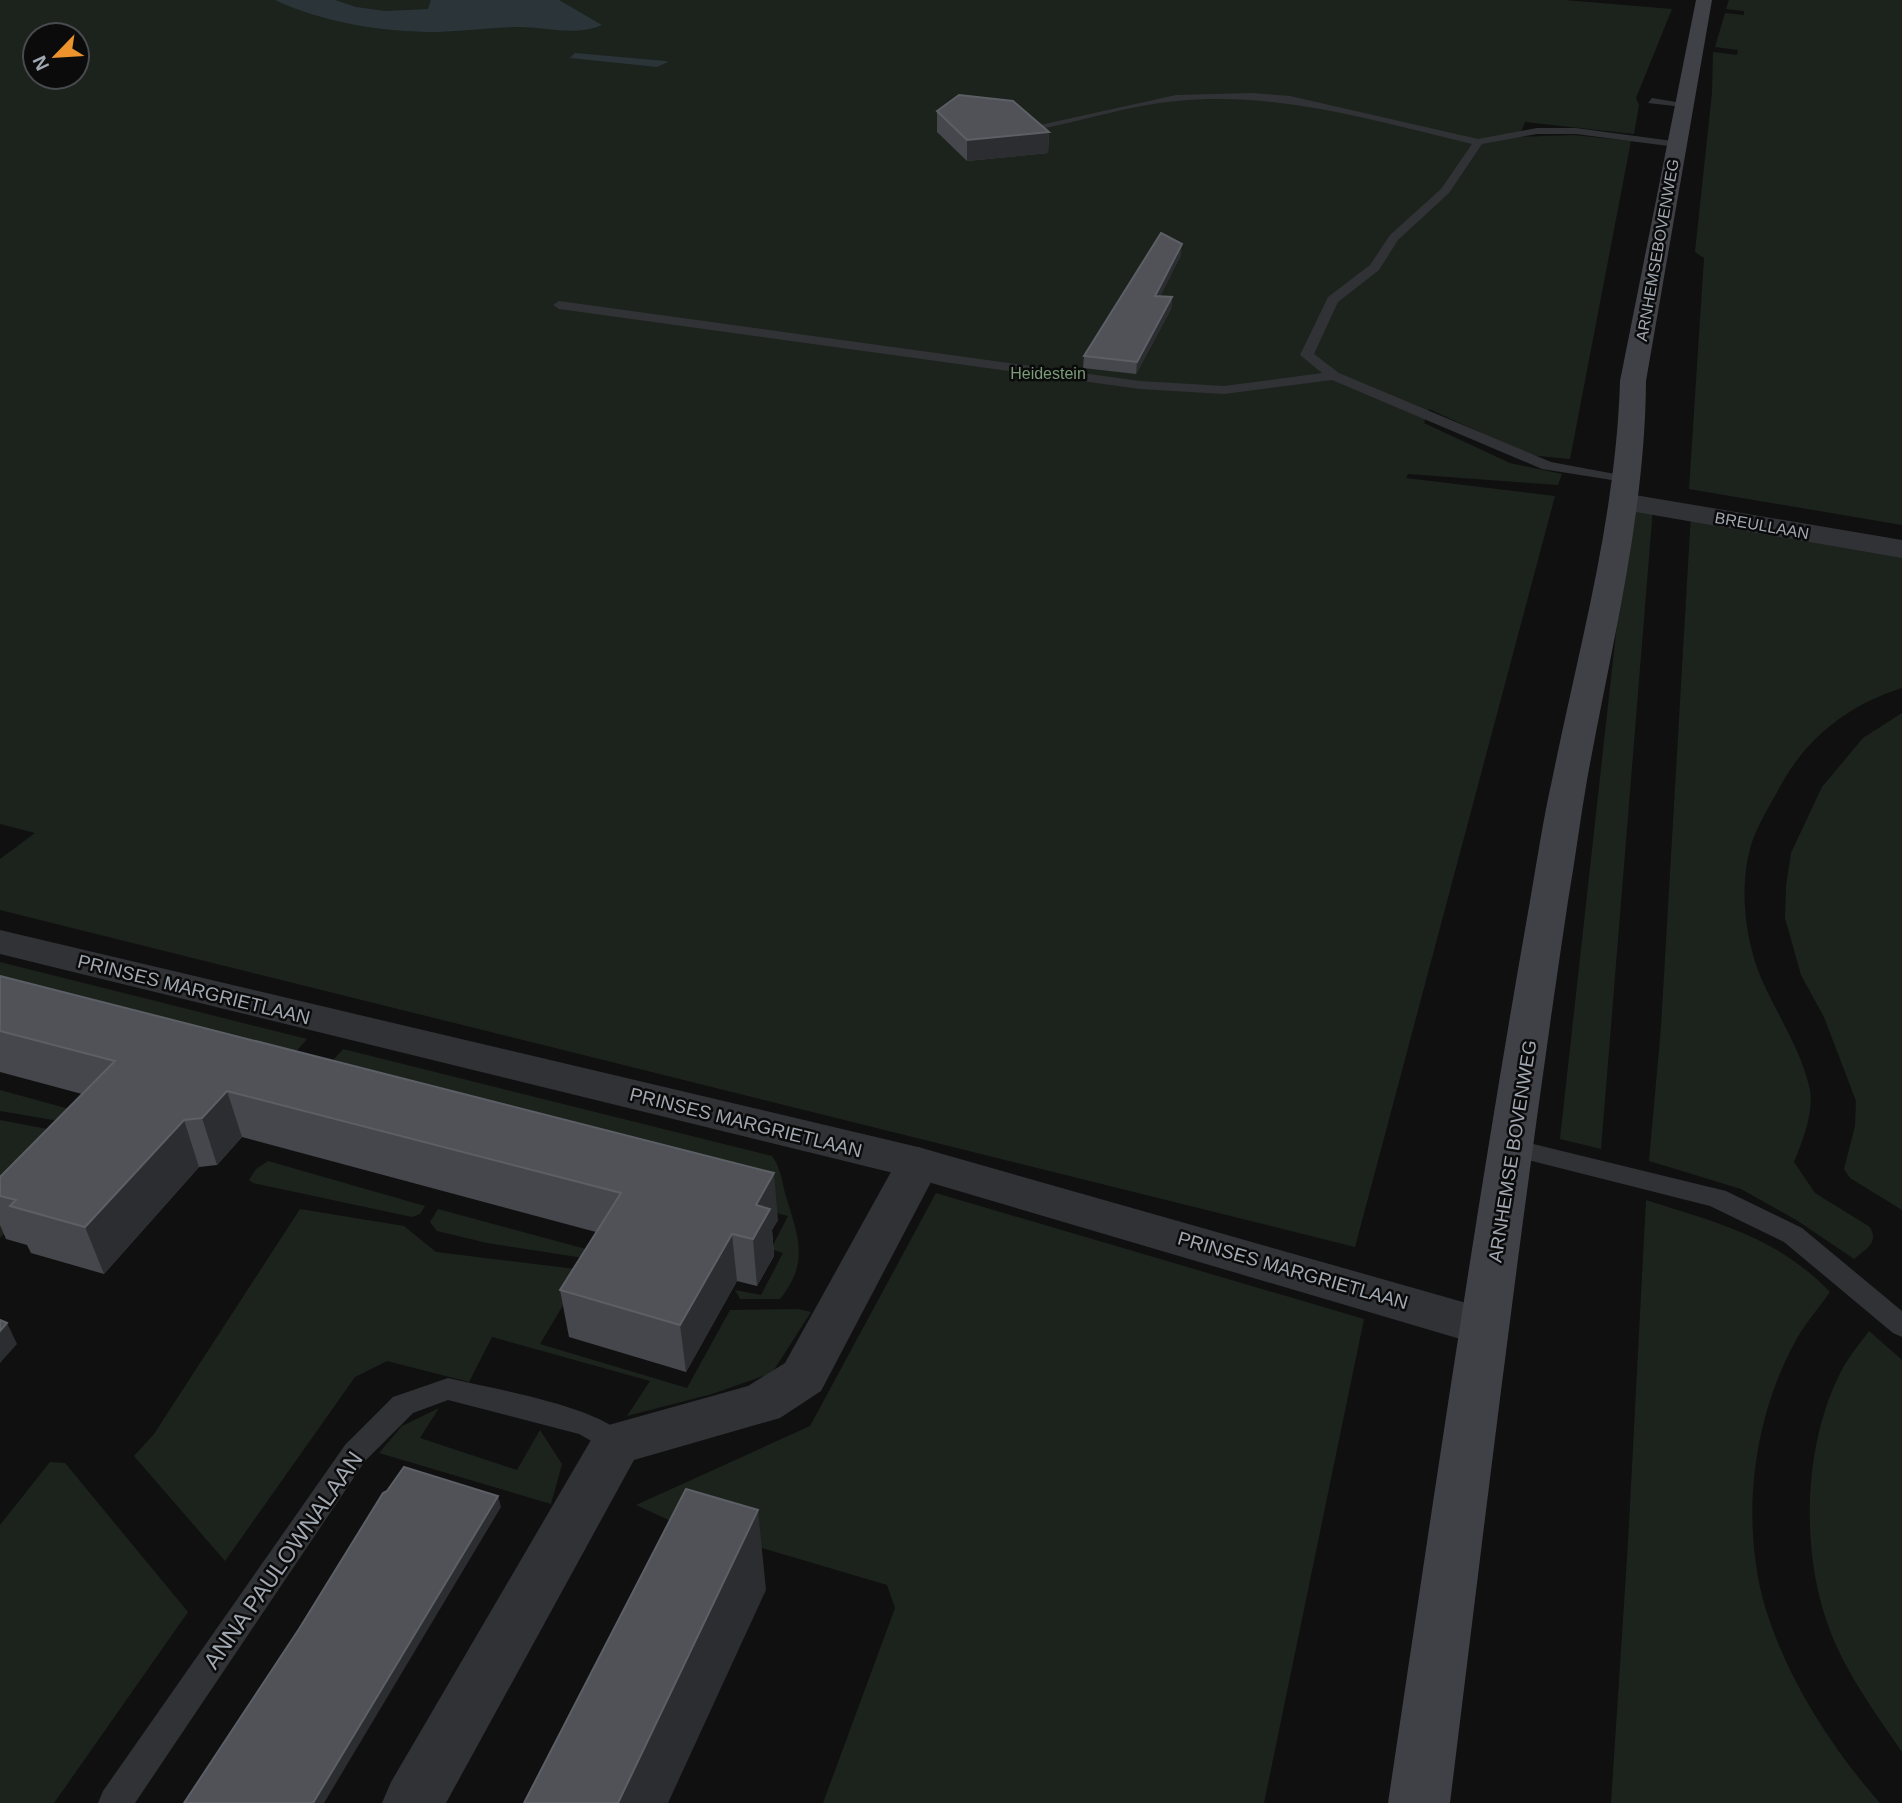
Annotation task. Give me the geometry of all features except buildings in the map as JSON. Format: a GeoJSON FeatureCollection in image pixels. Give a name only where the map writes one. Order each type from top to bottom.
{"type":"FeatureCollection","features":[{"type":"Feature","properties":{"kind":"main road","name":"ARNHEMSEBOVENWEG"},"geometry":{"type":"LineString","coordinates":[[1625,491],[1632,445],[1633,381],[1704,0]]}},
{"type":"Feature","properties":{"kind":"main road","name":"ARNHEMSE BOVENWEG"},"geometry":{"type":"LineString","coordinates":[[1419,1803],[1485,1327],[1543,939],[1569,782],[1617,554],[1625,491]]}},
{"type":"Feature","properties":{"kind":"street","name":"BREULLAAN"},"geometry":{"type":"LineString","coordinates":[[1625,491],[1902,549]]}},
{"type":"Feature","properties":{"kind":"street","name":"PRINSES MARGRIETLAAN"},"geometry":{"type":"LineString","coordinates":[[0,942],[918,1163],[1485,1327]]}},
{"type":"Feature","properties":{"kind":"street"},"geometry":{"type":"LineString","coordinates":[[413,1803],[616,1443],[762,1403],[803,1377],[918,1163]]}},
{"type":"Feature","properties":{"kind":"lane"},"geometry":{"type":"LineString","coordinates":[[1036,127],[1175,98],[1251,96],[1290,99],[1478,142],[1536,131],[1576,131],[1676,144]]}},
{"type":"Feature","properties":{"kind":"lane"},"geometry":{"type":"LineString","coordinates":[[1652,101],[1683,104]]}},
{"type":"Feature","properties":{"kind":"lane"},"geometry":{"type":"LineString","coordinates":[[1478,142],[1445,191],[1394,238],[1375,267],[1333,300],[1307,355],[1334,376],[1547,466],[1625,491]]}},
{"type":"Feature","properties":{"kind":"lane"},"geometry":{"type":"LineString","coordinates":[[559,305],[1140,386],[1224,390],[1334,376]]}},
{"type":"Feature","properties":{"kind":"lane"},"geometry":{"type":"LineString","coordinates":[[1513,1149],[1717,1198],[1793,1234],[1902,1326]]}},
{"type":"Feature","properties":{"kind":"lane","name":"ANNA PAULOWNALAAN"},"geometry":{"type":"LineString","coordinates":[[115,1803],[355,1453],[403,1405],[448,1389],[587,1424],[616,1443]]}},
{"type":"Feature","properties":{"kind":"green space","name":"Heidestein"},"geometry":{"type":"Polygon","coordinates":[[[0,0],[1565,0],[1672,9],[1636,98],[1639,105],[1634,134],[1525,122],[1519,137],[1574,135],[1631,141],[1570,459],[1529,455],[1429,409],[1424,423],[1510,463],[1562,474],[1558,485],[1408,474],[1406,478],[1555,496],[1355,1247],[0,910],[0,859],[35,833],[0,824],[0,0]]]}},
{"type":"Feature","properties":{"kind":"green space"},"geometry":{"type":"Polygon","coordinates":[[[1729,0],[1902,0],[1902,525],[1689,489],[1704,258],[1695,252],[1712,93],[1713,52],[1737,55],[1738,50],[1715,47],[1725,13],[1744,15],[1744,11],[1726,9],[1729,0]]]}},
{"type":"Feature","properties":{"kind":"green space"},"geometry":{"type":"Polygon","coordinates":[[[1630,507],[1653,508],[1601,1149],[1560,1139],[1630,507]]]}},
{"type":"Feature","properties":{"kind":"green space"},"geometry":{"type":"Polygon","coordinates":[[[1691,514],[1902,550],[1902,688],[1848,713],[1817,737],[1804,752],[1781,785],[1758,828],[1745,874],[1745,908],[1754,958],[1765,988],[1800,1059],[1810,1090],[1809,1118],[1794,1162],[1815,1193],[1870,1227],[1872,1242],[1854,1259],[1798,1221],[1741,1189],[1649,1161],[1661,1027],[1691,514]]]}},
{"type":"Feature","properties":{"kind":"green space"},"geometry":{"type":"Polygon","coordinates":[[[1902,713],[1902,1210],[1850,1178],[1844,1169],[1855,1126],[1856,1101],[1824,1017],[1801,975],[1785,918],[1791,853],[1822,787],[1863,738],[1902,713]]]}},
{"type":"Feature","properties":{"kind":"green space"},"geometry":{"type":"Polygon","coordinates":[[[0,962],[307,1039],[265,1087],[0,1018],[0,962]]]}},
{"type":"Feature","properties":{"kind":"green space"},"geometry":{"type":"Polygon","coordinates":[[[343,1049],[772,1156],[780,1174],[799,1247],[796,1272],[790,1285],[780,1299],[740,1299],[735,1290],[761,1295],[783,1253],[771,1249],[788,1216],[321,1094],[316,1079],[343,1049]]]}},
{"type":"Feature","properties":{"kind":"green space"},"geometry":{"type":"Polygon","coordinates":[[[0,1090],[201,1145],[0,1111],[0,1090]]]}},
{"type":"Feature","properties":{"kind":"green space"},"geometry":{"type":"Polygon","coordinates":[[[0,1120],[95,1138],[0,1238],[0,1120]]]}},
{"type":"Feature","properties":{"kind":"green space"},"geometry":{"type":"Polygon","coordinates":[[[268,1161],[425,1206],[420,1214],[412,1217],[249,1180],[256,1169],[268,1161]]]}},
{"type":"Feature","properties":{"kind":"green space"},"geometry":{"type":"Polygon","coordinates":[[[936,1193],[1364,1319],[1264,1803],[823,1803],[895,1608],[887,1585],[671,1521],[636,1505],[810,1426],[936,1193]]]}},
{"type":"Feature","properties":{"kind":"green space"},"geometry":{"type":"Polygon","coordinates":[[[1646,1200],[1721,1224],[1767,1244],[1810,1273],[1830,1292],[1794,1344],[1767,1409],[1754,1481],[1754,1553],[1770,1622],[1790,1671],[1831,1740],[1880,1803],[1611,1803],[1646,1200]]]}},
{"type":"Feature","properties":{"kind":"green space"},"geometry":{"type":"Polygon","coordinates":[[[300,1209],[404,1226],[436,1252],[584,1270],[540,1344],[687,1388],[730,1310],[798,1309],[811,1312],[772,1373],[712,1394],[627,1416],[650,1381],[492,1337],[469,1382],[387,1361],[355,1377],[225,1561],[134,1456],[154,1434],[300,1209]]]}},
{"type":"Feature","properties":{"kind":"green space"},"geometry":{"type":"Polygon","coordinates":[[[438,1209],[723,1286],[603,1261],[487,1243],[437,1231],[430,1222],[438,1209]]]}},
{"type":"Feature","properties":{"kind":"green space"},"geometry":{"type":"Polygon","coordinates":[[[1869,1331],[1902,1360],[1902,1752],[1860,1689],[1827,1622],[1818,1592],[1810,1526],[1810,1492],[1821,1426],[1844,1366],[1869,1331]]]}},
{"type":"Feature","properties":{"kind":"green space"},"geometry":{"type":"Polygon","coordinates":[[[439,1408],[420,1438],[517,1470],[540,1430],[562,1464],[551,1504],[379,1453],[402,1426],[439,1408]]]}},
{"type":"Feature","properties":{"kind":"green space"},"geometry":{"type":"Polygon","coordinates":[[[50,1462],[65,1463],[188,1612],[54,1803],[0,1803],[0,1525],[50,1462]]]}},
{"type":"Feature","properties":{"kind":"shaded area"},"geometry":{"type":"Polygon","coordinates":[[[275,0],[335,0],[356,7],[385,11],[428,9],[431,0],[559,0],[602,25],[573,31],[522,27],[437,32],[396,30],[354,25],[313,15],[275,0]]]}},
{"type":"Feature","properties":{"kind":"shaded area"},"geometry":{"type":"Polygon","coordinates":[[[575,53],[668,62],[657,67],[570,58],[575,53]]]}}]}
